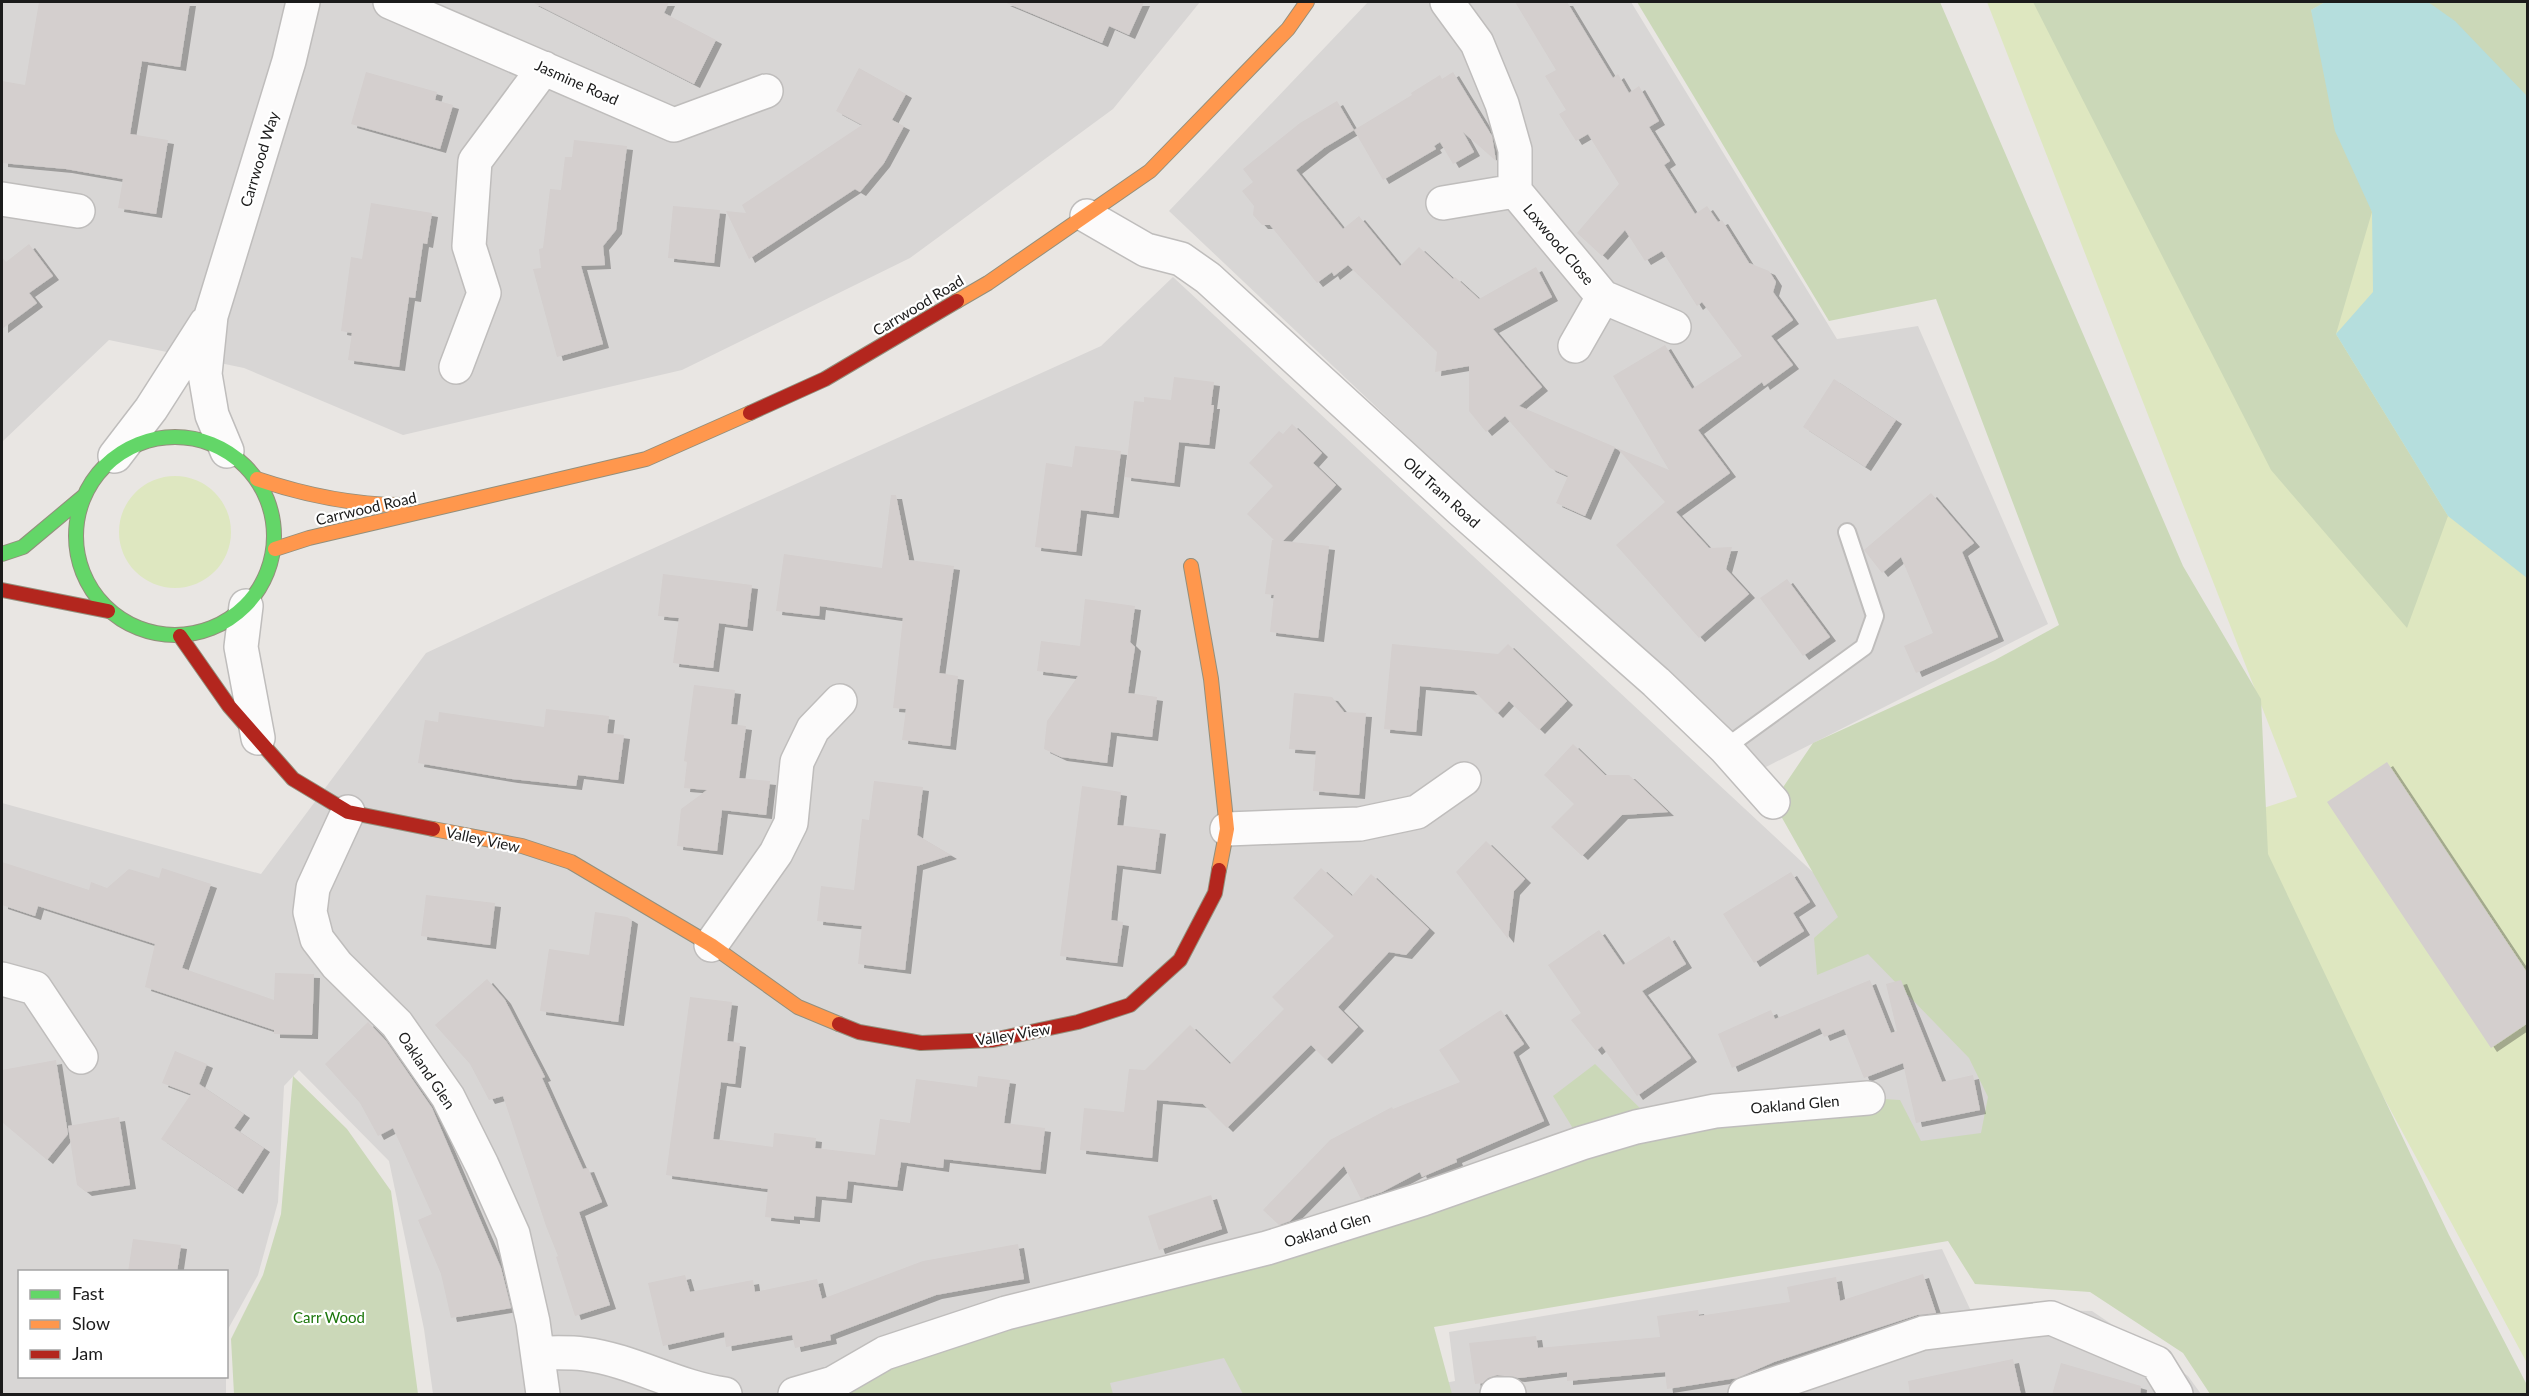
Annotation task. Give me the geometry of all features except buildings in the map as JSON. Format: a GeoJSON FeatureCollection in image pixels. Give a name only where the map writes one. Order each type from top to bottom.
{"type":"FeatureCollection","features":[{"type":"Feature","properties":{"kind":"street","name":"Carrwood Way"},"geometry":{"type":"LineString","coordinates":[[227,451],[212,415],[205,375],[211,316],[290,61],[303,2]]}},
{"type":"Feature","properties":{"kind":"street","name":"Jasmine Road"},"geometry":{"type":"LineString","coordinates":[[390,2],[674,125],[766,91]]}},
{"type":"Feature","properties":{"kind":"street","name":"Carrwood Road"},"geometry":{"type":"LineString","coordinates":[[275,549],[309,538],[646,459],[825,379],[988,283],[1150,171],[1288,29],[1307,2]]}},
{"type":"Feature","properties":{"kind":"street","name":"Loxwood Close"},"geometry":{"type":"LineString","coordinates":[[1447,2],[1477,43],[1502,104],[1515,150],[1515,191],[1603,297],[1674,327]]}},
{"type":"Feature","properties":{"kind":"street"},"geometry":{"type":"LineString","coordinates":[[456,367],[484,293],[469,246],[476,161],[544,68]]}},
{"type":"Feature","properties":{"kind":"street","name":"Loxwood Close"},"geometry":{"type":"LineString","coordinates":[[1443,203],[1515,191]]}},
{"type":"Feature","properties":{"kind":"street"},"geometry":{"type":"LineString","coordinates":[[2,199],[78,211]]}},
{"type":"Feature","properties":{"kind":"street","name":"Old Tram Road"},"geometry":{"type":"LineString","coordinates":[[1088,216],[1146,250],[1181,259],[1208,278],[1461,510],[1656,682],[1725,748],[1773,802]]}},
{"type":"Feature","properties":{"kind":"street","name":"Loxwood Close"},"geometry":{"type":"LineString","coordinates":[[1575,346],[1603,297]]}},
{"type":"Feature","properties":{"kind":"street","name":"Carrwood Way"},"geometry":{"type":"LineString","coordinates":[[115,456],[151,409],[211,316]]}},
{"type":"Feature","properties":{"kind":"street"},"geometry":{"type":"LineString","coordinates":[[182,437],[206,441],[227,451],[257,479],[270,507],[275,549],[267,575],[246,606],[216,627],[180,636],[154,634],[130,626],[108,611],[94,595],[83,576],[76,556],[77,513],[98,472],[115,456],[136,444],[159,438],[182,437]]}},
{"type":"Feature","properties":{"kind":"street","name":"Carrwood Road"},"geometry":{"type":"LineString","coordinates":[[257,479],[302,495],[368,505],[465,503]]}},
{"type":"Feature","properties":{"kind":"street"},"geometry":{"type":"LineString","coordinates":[[2,554],[23,547],[84,496]]}},
{"type":"Feature","properties":{"kind":"street","name":"Valley View"},"geometry":{"type":"LineString","coordinates":[[180,636],[229,706],[294,779],[348,812],[522,846],[571,862],[711,945],[798,1007],[859,1032],[921,1043],[993,1040],[1078,1022],[1130,1005],[1180,960],[1215,893],[1227,829],[1211,679],[1191,566]]}},
{"type":"Feature","properties":{"kind":"street"},"geometry":{"type":"LineString","coordinates":[[2,590],[108,611]]}},
{"type":"Feature","properties":{"kind":"street"},"geometry":{"type":"LineString","coordinates":[[246,606],[242,647],[258,738]]}},
{"type":"Feature","properties":{"kind":"street"},"geometry":{"type":"LineString","coordinates":[[711,945],[776,853],[791,822],[797,762],[813,729],[840,701]]}},
{"type":"Feature","properties":{"kind":"street"},"geometry":{"type":"LineString","coordinates":[[1227,829],[1371,822],[1417,812],[1464,779]]}},
{"type":"Feature","properties":{"kind":"street","name":"Oakland Glen"},"geometry":{"type":"LineString","coordinates":[[348,812],[313,888],[310,912],[317,939],[337,965],[397,1024],[448,1097],[513,1234],[533,1322],[543,1395]]}},
{"type":"Feature","properties":{"kind":"street"},"geometry":{"type":"LineString","coordinates":[[2,979],[35,988],[81,1057]]}},
{"type":"Feature","properties":{"kind":"street","name":"Oakland Glen"},"geometry":{"type":"LineString","coordinates":[[795,1395],[833,1383],[885,1353],[1006,1313],[1267,1248],[1423,1199],[1582,1143],[1636,1128],[1715,1111],[1868,1098]]}},
{"type":"Feature","properties":{"kind":"street"},"geometry":{"type":"LineString","coordinates":[[1745,1395],[1923,1333],[2051,1318],[2157,1363],[2176,1395]]}},
{"type":"Feature","properties":{"kind":"street"},"geometry":{"type":"LineString","coordinates":[[538,1353],[584,1354],[640,1369],[703,1391],[725,1395]]}},
{"type":"Feature","properties":{"kind":"street"},"geometry":{"type":"LineString","coordinates":[[1497,1395],[1509,1395]]}},
{"type":"Feature","properties":{"kind":"lane"},"geometry":{"type":"LineString","coordinates":[[1725,748],[1864,647],[1875,616],[1847,532]]}},
{"type":"Feature","properties":{"kind":"shaded area"},"geometry":{"type":"Polygon","coordinates":[[[2,2],[1200,2],[1113,109],[910,258],[682,370],[403,435],[244,368],[109,340],[2,442],[2,2]]]}},
{"type":"Feature","properties":{"kind":"shaded area"},"geometry":{"type":"Polygon","coordinates":[[[1368,2],[1631,2],[1837,339],[1918,326],[2048,624],[1760,770],[1169,211],[1368,2]]]}},
{"type":"Feature","properties":{"kind":"shaded area"},"geometry":{"type":"Polygon","coordinates":[[[1173,277],[1859,915],[2003,1089],[1991,1141],[814,1394],[433,1394],[424,1329],[389,1161],[299,1070],[284,1086],[278,1202],[258,1275],[228,1329],[228,1270],[18,1270],[18,1378],[226,1378],[226,1394],[2,1394],[2,803],[261,874],[426,653],[1101,346],[1173,277]]]}},
{"type":"Feature","properties":{"kind":"shaded area"},"geometry":{"type":"Polygon","coordinates":[[[1942,1249],[1970,1309],[2092,1311],[2188,1376],[2201,1394],[1387,1394],[1455,1381],[1449,1332],[1942,1249]]]}},
{"type":"Feature","properties":{"kind":"shaded area"},"geometry":{"type":"Polygon","coordinates":[[[1246,1348],[1267,1394],[1101,1394],[1097,1382],[1246,1348]]]}},
{"type":"Feature","properties":{"kind":"green space"},"geometry":{"type":"Polygon","coordinates":[[[1637,2],[1940,2],[2183,566],[2261,699],[2268,854],[2449,1235],[2527,1385],[2527,1394],[2210,1394],[2183,1353],[2090,1292],[1975,1284],[1948,1241],[1434,1327],[1452,1394],[1243,1394],[1224,1358],[1110,1383],[1113,1394],[795,1394],[1582,1143],[1553,1096],[1595,1064],[1647,1115],[1868,1098],[1900,1100],[1921,1141],[1981,1133],[1988,1097],[1969,1058],[1868,954],[1817,975],[1814,938],[1838,917],[1773,802],[1813,743],[1995,660],[2059,625],[1936,299],[1829,321],[1637,2]]]}},
{"type":"Feature","properties":{"kind":"green space"},"geometry":{"type":"Polygon","coordinates":[[[1987,2],[2527,2],[2527,1363],[2233,818],[2297,797],[1987,2]]]}},
{"type":"Feature","properties":{"kind":"green space"},"geometry":{"type":"Polygon","coordinates":[[[2033,2],[2325,2],[2311,10],[2372,212],[2336,334],[2448,516],[2407,628],[2271,470],[2033,2]]]}},
{"type":"Feature","properties":{"kind":"green space"},"geometry":{"type":"Polygon","coordinates":[[[2415,2],[2527,2],[2527,112],[2415,2]]]}},
{"type":"Feature","properties":{"kind":"green space"},"geometry":{"type":"Polygon","coordinates":[[[175,476],[196,480],[215,492],[227,511],[231,532],[227,553],[215,572],[196,584],[175,588],[154,584],[135,572],[123,553],[119,532],[123,511],[135,492],[154,480],[175,476]]]}},
{"type":"Feature","properties":{"kind":"green space","name":"Carr Wood"},"geometry":{"type":"Polygon","coordinates":[[[293,1076],[347,1129],[391,1191],[418,1394],[234,1394],[231,1339],[263,1275],[281,1214],[293,1076]]]}},
{"type":"Feature","properties":{"kind":"water"},"geometry":{"type":"Polygon","coordinates":[[[2325,2],[2428,2],[2455,21],[2527,96],[2527,578],[2448,516],[2336,334],[2373,292],[2372,212],[2335,131],[2311,10],[2325,2]]]}},
{"type":"Feature","properties":{"kind":"traffic: fast"},"geometry":{"type":"LineString","coordinates":[[165,437],[185,437],[222,448],[252,473],[267,498],[274,526],[274,536],[270,565],[263,583],[238,613],[222,624],[204,631],[185,635],[165,635],[128,624],[98,599],[87,583],[80,565],[76,546],[76,526],[87,489],[112,459],[128,448],[146,441],[165,437]]}},
{"type":"Feature","properties":{"kind":"traffic: fast"},"geometry":{"type":"LineString","coordinates":[[2,554],[23,547],[84,496]]}},
{"type":"Feature","properties":{"kind":"traffic: slow"},"geometry":{"type":"LineString","coordinates":[[957,301],[988,283],[1150,171],[1288,29],[1307,2]]}},
{"type":"Feature","properties":{"kind":"traffic: slow"},"geometry":{"type":"LineString","coordinates":[[275,549],[309,538],[646,459],[750,413]]}},
{"type":"Feature","properties":{"kind":"traffic: slow"},"geometry":{"type":"LineString","coordinates":[[257,479],[328,498],[382,505],[401,505]]}},
{"type":"Feature","properties":{"kind":"traffic: slow"},"geometry":{"type":"LineString","coordinates":[[1191,566],[1211,679],[1227,829],[1219,870]]}},
{"type":"Feature","properties":{"kind":"traffic: slow"},"geometry":{"type":"LineString","coordinates":[[433,829],[522,846],[571,862],[711,945],[798,1007],[839,1024]]}},
{"type":"Feature","properties":{"kind":"traffic: jam"},"geometry":{"type":"LineString","coordinates":[[750,413],[825,379],[957,301]]}},
{"type":"Feature","properties":{"kind":"traffic: jam"},"geometry":{"type":"LineString","coordinates":[[2,590],[108,611]]}},
{"type":"Feature","properties":{"kind":"traffic: jam"},"geometry":{"type":"LineString","coordinates":[[180,636],[229,706],[293,779],[348,812],[433,829]]}},
{"type":"Feature","properties":{"kind":"traffic: jam"},"geometry":{"type":"LineString","coordinates":[[839,1024],[859,1032],[921,1043],[993,1040],[1078,1022],[1130,1005],[1180,960],[1215,893],[1219,870]]}}]}
